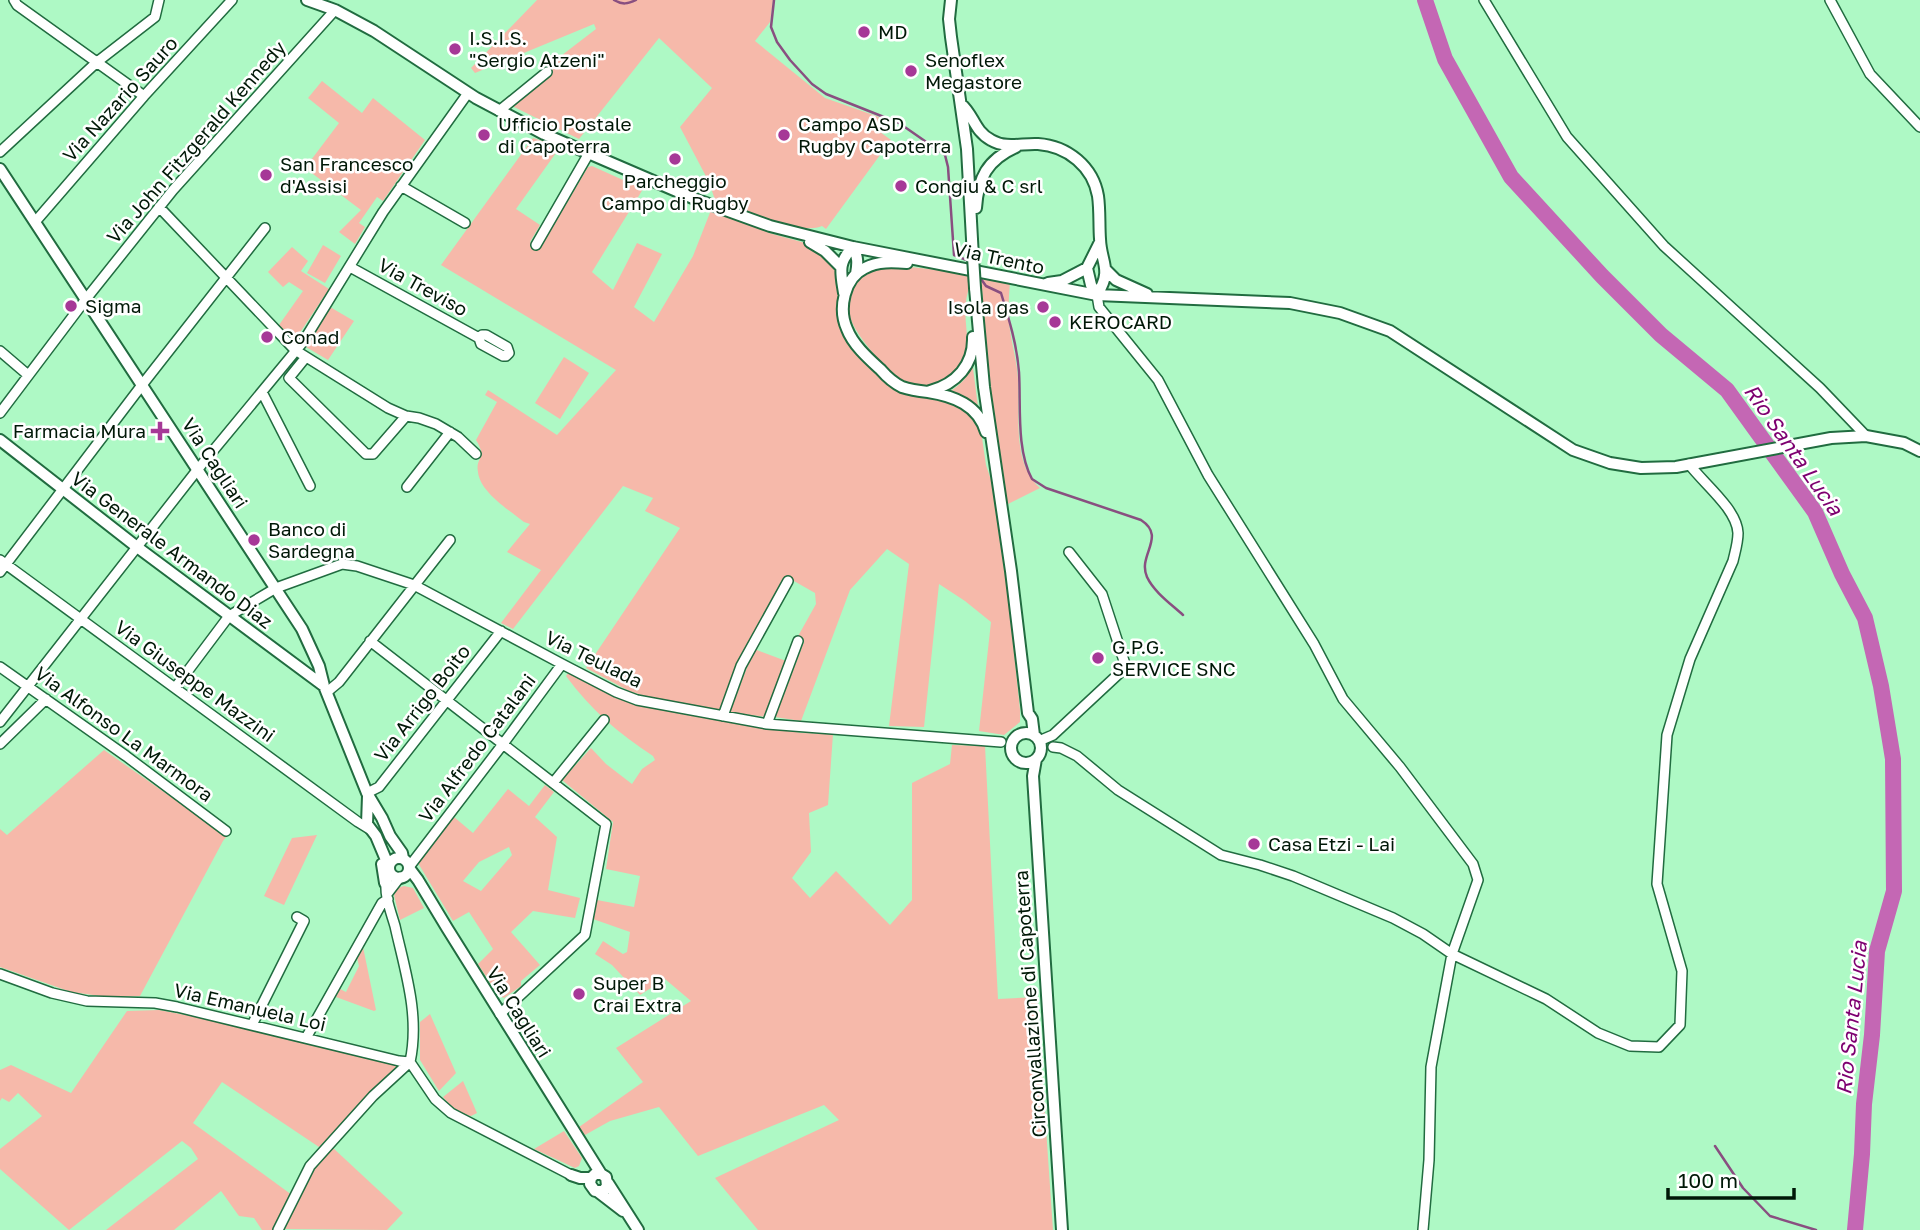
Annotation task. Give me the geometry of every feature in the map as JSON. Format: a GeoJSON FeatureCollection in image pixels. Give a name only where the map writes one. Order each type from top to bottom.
{"type":"FeatureCollection","features":[{"type":"Feature","properties":{"kind":"street"},"geometry":{"type":"LineString","coordinates":[[14,0],[144,96]]}},
{"type":"Feature","properties":{"kind":"street"},"geometry":{"type":"LineString","coordinates":[[0,152],[97,62],[155,17],[159,0]]}},
{"type":"Feature","properties":{"kind":"street","name":"Via Nazario Sauro"},"geometry":{"type":"LineString","coordinates":[[35,222],[144,96],[232,0]]}},
{"type":"Feature","properties":{"kind":"street","name":"Via Trento"},"geometry":{"type":"LineString","coordinates":[[307,0],[335,10],[374,31],[499,111],[544,134],[695,199],[784,230],[853,247],[1097,295],[1290,303],[1340,313],[1390,331],[1573,450],[1610,463],[1657,468],[1831,438],[1866,436],[1904,443],[1920,451]]}},
{"type":"Feature","properties":{"kind":"street"},"geometry":{"type":"LineString","coordinates":[[944,0],[967,149],[975,304],[995,469],[1011,571],[1028,713],[1032,719],[1038,747]]}},
{"type":"Feature","properties":{"kind":"street"},"geometry":{"type":"LineString","coordinates":[[949,19],[951,0]]}},
{"type":"Feature","properties":{"kind":"street"},"geometry":{"type":"LineString","coordinates":[[1484,0],[1567,137],[1664,246],[1819,388],[1866,436]]}},
{"type":"Feature","properties":{"kind":"street"},"geometry":{"type":"LineString","coordinates":[[1830,0],[1870,74],[1920,127]]}},
{"type":"Feature","properties":{"kind":"street","name":"Via John Fitzgerald Kennedy"},"geometry":{"type":"LineString","coordinates":[[0,413],[159,207],[335,10]]}},
{"type":"Feature","properties":{"kind":"street"},"geometry":{"type":"LineString","coordinates":[[499,111],[548,72]]}},
{"type":"Feature","properties":{"kind":"street","name":"Via Treviso"},"geometry":{"type":"LineString","coordinates":[[0,722],[198,470],[303,342],[401,186],[468,93]]}},
{"type":"Feature","properties":{"kind":"street"},"geometry":{"type":"LineString","coordinates":[[961,104],[967,109],[981,133],[992,141],[1004,145],[1052,146],[1079,160],[1088,171],[1098,198],[1100,242],[1106,270],[1105,282],[1097,295]]}},
{"type":"Feature","properties":{"kind":"street"},"geometry":{"type":"LineString","coordinates":[[971,220],[976,214],[978,190],[987,169],[1005,152],[1023,145]]}},
{"type":"Feature","properties":{"kind":"street"},"geometry":{"type":"LineString","coordinates":[[536,245],[589,153]]}},
{"type":"Feature","properties":{"kind":"street","name":"Via Cagliari"},"geometry":{"type":"LineString","coordinates":[[0,169],[302,629],[319,666],[325,689],[374,814],[402,853],[404,868],[422,888],[588,1157],[597,1182]]}},
{"type":"Feature","properties":{"kind":"street"},"geometry":{"type":"LineString","coordinates":[[401,186],[465,223]]}},
{"type":"Feature","properties":{"kind":"street"},"geometry":{"type":"LineString","coordinates":[[159,207],[295,350],[387,408],[428,421],[450,432],[476,454]]}},
{"type":"Feature","properties":{"kind":"street"},"geometry":{"type":"LineString","coordinates":[[2,565],[265,228]]}},
{"type":"Feature","properties":{"kind":"street"},"geometry":{"type":"LineString","coordinates":[[784,230],[790,237],[817,244],[840,266]]}},
{"type":"Feature","properties":{"kind":"street"},"geometry":{"type":"LineString","coordinates":[[1043,285],[1062,281],[1087,268],[1100,242]]}},
{"type":"Feature","properties":{"kind":"street"},"geometry":{"type":"LineString","coordinates":[[856,274],[858,263],[853,247],[840,266],[844,322],[853,340],[891,380],[902,387],[956,399],[968,405],[984,425],[989,456],[995,469]]}},
{"type":"Feature","properties":{"kind":"street"},"geometry":{"type":"LineString","coordinates":[[844,297],[856,274],[864,268],[889,262],[926,261]]}},
{"type":"Feature","properties":{"kind":"street","name":"Via Treviso"},"geometry":{"type":"LineString","coordinates":[[350,267],[479,338]]}},
{"type":"Feature","properties":{"kind":"street"},"geometry":{"type":"LineString","coordinates":[[1087,268],[1099,307],[1158,380],[1208,475],[1314,644],[1343,699],[1408,778],[1473,864],[1478,880],[1452,954],[1431,1067],[1429,1160],[1423,1230]]}},
{"type":"Feature","properties":{"kind":"street"},"geometry":{"type":"LineString","coordinates":[[1106,270],[1116,280],[1156,298]]}},
{"type":"Feature","properties":{"kind":"street"},"geometry":{"type":"LineString","coordinates":[[926,392],[953,382],[968,363],[973,348],[972,316],[975,304]]}},
{"type":"Feature","properties":{"kind":"street"},"geometry":{"type":"LineString","coordinates":[[0,351],[28,375]]}},
{"type":"Feature","properties":{"kind":"street"},"geometry":{"type":"LineString","coordinates":[[306,357],[289,378],[366,454],[373,454],[406,416]]}},
{"type":"Feature","properties":{"kind":"street"},"geometry":{"type":"LineString","coordinates":[[262,392],[310,486]]}},
{"type":"Feature","properties":{"kind":"street"},"geometry":{"type":"LineString","coordinates":[[407,487],[450,432]]}},
{"type":"Feature","properties":{"kind":"street","name":"Via Generale Armando Diaz"},"geometry":{"type":"LineString","coordinates":[[0,440],[325,689]]}},
{"type":"Feature","properties":{"kind":"street"},"geometry":{"type":"LineString","coordinates":[[1038,747],[1061,748],[1077,756],[1118,790],[1221,855],[1289,875],[1393,918],[1452,954],[1546,999],[1598,1034],[1630,1046],[1659,1047],[1680,1025],[1682,971],[1657,884],[1667,736],[1690,659],[1732,561],[1738,531],[1726,506],[1694,463]]}},
{"type":"Feature","properties":{"kind":"street"},"geometry":{"type":"LineString","coordinates":[[325,689],[339,682],[450,540]]}},
{"type":"Feature","properties":{"kind":"street"},"geometry":{"type":"LineString","coordinates":[[1022,762],[1032,762],[1038,747],[1126,667],[1102,594],[1069,552]]}},
{"type":"Feature","properties":{"kind":"street","name":"Via Teulada"},"geometry":{"type":"LineString","coordinates":[[229,615],[276,588],[342,564],[357,566],[414,585],[636,700],[767,724],[1001,743]]}},
{"type":"Feature","properties":{"kind":"street","name":"Via Giuseppe Mazzini"},"geometry":{"type":"LineString","coordinates":[[2,565],[371,830]]}},
{"type":"Feature","properties":{"kind":"street"},"geometry":{"type":"LineString","coordinates":[[723,716],[741,666],[788,581]]}},
{"type":"Feature","properties":{"kind":"street"},"geometry":{"type":"LineString","coordinates":[[175,688],[229,615]]}},
{"type":"Feature","properties":{"kind":"street","name":"Via Arrigo Boito"},"geometry":{"type":"LineString","coordinates":[[368,793],[379,787],[501,631]]}},
{"type":"Feature","properties":{"kind":"street"},"geometry":{"type":"LineString","coordinates":[[370,640],[606,824],[587,932],[500,1014]]}},
{"type":"Feature","properties":{"kind":"street"},"geometry":{"type":"LineString","coordinates":[[767,724],[798,641]]}},
{"type":"Feature","properties":{"kind":"street","name":"Via Alfredo Catalani"},"geometry":{"type":"LineString","coordinates":[[306,1038],[387,892],[562,664]]}},
{"type":"Feature","properties":{"kind":"street","name":"Via Alfonso La Marmora"},"geometry":{"type":"LineString","coordinates":[[0,667],[226,831]]}},
{"type":"Feature","properties":{"kind":"street"},"geometry":{"type":"LineString","coordinates":[[0,744],[46,699]]}},
{"type":"Feature","properties":{"kind":"street"},"geometry":{"type":"LineString","coordinates":[[1028,713],[1012,743],[1012,751],[1014,757],[1022,762],[1033,776]]}},
{"type":"Feature","properties":{"kind":"street"},"geometry":{"type":"LineString","coordinates":[[553,783],[604,720]]}},
{"type":"Feature","properties":{"kind":"street"},"geometry":{"type":"LineString","coordinates":[[1001,743],[1028,733],[1038,747]]}},
{"type":"Feature","properties":{"kind":"street"},"geometry":{"type":"LineString","coordinates":[[1001,743],[1012,751]]}},
{"type":"Feature","properties":{"kind":"street","name":"Circonvallazione di Capoterra"},"geometry":{"type":"LineString","coordinates":[[1038,747],[1033,776],[1062,1230]]}},
{"type":"Feature","properties":{"kind":"street","name":"Via Cagliari"},"geometry":{"type":"LineString","coordinates":[[374,814],[367,824],[389,869]]}},
{"type":"Feature","properties":{"kind":"street"},"geometry":{"type":"LineString","coordinates":[[278,1230],[310,1166],[373,1096],[410,1062],[414,1030],[410,988],[387,892],[380,847]]}},
{"type":"Feature","properties":{"kind":"street"},"geometry":{"type":"LineString","coordinates":[[387,892],[389,869],[393,859],[404,868],[393,875],[389,869]]}},
{"type":"Feature","properties":{"kind":"street"},"geometry":{"type":"LineString","coordinates":[[252,1025],[304,921],[297,917]]}},
{"type":"Feature","properties":{"kind":"street","name":"Via Emanuela Loi"},"geometry":{"type":"LineString","coordinates":[[0,974],[77,999],[108,1003],[155,1003],[198,1011],[410,1062]]}},
{"type":"Feature","properties":{"kind":"street"},"geometry":{"type":"LineString","coordinates":[[410,1062],[435,1099],[451,1113],[571,1175],[597,1182],[638,1230]]}},
{"type":"Feature","properties":{"kind":"street"},"geometry":{"type":"LineString","coordinates":[[571,1175],[585,1170],[588,1157]]}},
{"type":"Feature","properties":{"kind":"shaded area"},"geometry":{"type":"Polygon","coordinates":[[[537,0],[773,0],[770,22],[755,41],[825,98],[879,117],[876,129],[891,140],[826,229],[822,226],[799,228],[785,225],[738,210],[715,200],[709,182],[680,127],[712,88],[659,38],[579,139],[502,101],[596,29],[594,24],[475,73],[471,68],[537,0]]]}},
{"type":"Feature","properties":{"kind":"shaded area"},"geometry":{"type":"Polygon","coordinates":[[[322,81],[362,113],[373,98],[425,140],[383,201],[377,197],[359,223],[365,227],[355,244],[339,232],[361,210],[305,168],[339,123],[308,98],[322,81]]]}},
{"type":"Feature","properties":{"kind":"shaded area"},"geometry":{"type":"Polygon","coordinates":[[[533,138],[555,145],[558,150],[516,209],[540,225],[530,242],[540,248],[588,167],[592,166],[643,189],[592,272],[613,290],[637,243],[662,254],[634,307],[654,322],[693,256],[711,210],[769,233],[809,244],[834,264],[839,285],[838,314],[848,339],[878,375],[900,393],[952,401],[974,416],[981,431],[991,480],[1008,596],[1020,710],[1020,722],[1004,735],[979,731],[991,622],[939,584],[924,727],[889,726],[909,564],[887,549],[850,590],[801,721],[775,717],[804,642],[797,638],[816,604],[815,593],[787,577],[722,710],[660,701],[629,691],[586,668],[680,528],[645,511],[653,498],[623,486],[513,629],[501,623],[541,570],[507,552],[530,524],[496,500],[480,479],[478,467],[481,451],[476,440],[497,402],[485,395],[488,390],[557,435],[616,370],[441,265],[533,138]]]}},
{"type":"Feature","properties":{"kind":"shaded area"},"geometry":{"type":"Polygon","coordinates":[[[323,245],[341,256],[325,283],[307,273],[323,245]]]}},
{"type":"Feature","properties":{"kind":"shaded area"},"geometry":{"type":"Polygon","coordinates":[[[292,247],[308,261],[301,271],[329,289],[293,339],[279,325],[303,291],[289,282],[283,287],[268,272],[292,247]]]}},
{"type":"Feature","properties":{"kind":"shaded area"},"geometry":{"type":"Polygon","coordinates":[[[899,266],[1010,282],[1009,321],[1017,369],[1020,448],[1030,477],[1040,488],[1006,505],[982,289],[969,287],[965,311],[967,352],[962,367],[952,376],[934,385],[914,386],[904,382],[880,361],[859,335],[848,308],[853,288],[867,270],[899,266]]]}},
{"type":"Feature","properties":{"kind":"shaded area"},"geometry":{"type":"Polygon","coordinates":[[[330,307],[354,321],[328,360],[306,347],[330,307]]]}},
{"type":"Feature","properties":{"kind":"shaded area"},"geometry":{"type":"Polygon","coordinates":[[[564,357],[589,373],[560,419],[535,403],[564,357]]]}},
{"type":"Feature","properties":{"kind":"shaded area"},"geometry":{"type":"Polygon","coordinates":[[[971,368],[978,407],[951,391],[960,384],[971,368]]]}},
{"type":"Feature","properties":{"kind":"shaded area"},"geometry":{"type":"Polygon","coordinates":[[[754,649],[786,661],[765,717],[730,712],[754,649]]]}},
{"type":"Feature","properties":{"kind":"shaded area"},"geometry":{"type":"Polygon","coordinates":[[[570,671],[618,698],[644,707],[802,733],[833,734],[828,805],[809,813],[811,852],[792,878],[810,898],[836,871],[890,925],[912,900],[912,783],[950,764],[952,745],[985,746],[998,999],[1037,997],[1053,1230],[758,1230],[715,1178],[839,1120],[824,1105],[698,1156],[659,1107],[610,1121],[585,1135],[579,1127],[643,1082],[616,1048],[691,1001],[665,979],[640,995],[612,965],[595,954],[603,941],[623,954],[627,952],[630,932],[593,919],[597,900],[634,907],[640,876],[606,869],[613,822],[562,780],[591,748],[606,764],[632,784],[642,769],[655,760],[595,710],[566,676],[570,671]]]}},
{"type":"Feature","properties":{"kind":"shaded area"},"geometry":{"type":"Polygon","coordinates":[[[104,750],[227,836],[140,996],[108,997],[71,992],[0,967],[0,829],[7,835],[104,750]]]}},
{"type":"Feature","properties":{"kind":"shaded area"},"geometry":{"type":"Polygon","coordinates":[[[545,785],[554,792],[535,817],[557,837],[548,890],[580,898],[575,918],[533,911],[511,932],[540,965],[521,981],[521,986],[504,998],[498,995],[478,964],[493,949],[469,912],[453,921],[418,863],[454,817],[473,833],[508,789],[529,806],[545,785]],[[509,847],[479,862],[463,881],[481,891],[512,855],[509,847]]]}},
{"type":"Feature","properties":{"kind":"shaded area"},"geometry":{"type":"Polygon","coordinates":[[[317,835],[284,905],[264,896],[292,838],[317,835]]]}},
{"type":"Feature","properties":{"kind":"shaded area"},"geometry":{"type":"Polygon","coordinates":[[[398,888],[413,888],[424,908],[400,920],[394,895],[398,888]]]}},
{"type":"Feature","properties":{"kind":"shaded area"},"geometry":{"type":"Polygon","coordinates":[[[363,947],[376,1010],[374,1011],[336,997],[340,989],[346,992],[359,966],[357,957],[363,947]]]}},
{"type":"Feature","properties":{"kind":"shaded area"},"geometry":{"type":"Polygon","coordinates":[[[159,1010],[399,1064],[319,1147],[222,1082],[193,1123],[292,1195],[273,1230],[262,1230],[254,1218],[239,1216],[221,1191],[174,1230],[106,1230],[198,1159],[182,1141],[69,1230],[0,1169],[0,1149],[42,1116],[18,1093],[9,1102],[2,1098],[0,1101],[0,1070],[11,1065],[71,1093],[127,1011],[159,1010]]]}},
{"type":"Feature","properties":{"kind":"shaded area"},"geometry":{"type":"Polygon","coordinates":[[[430,1014],[456,1073],[439,1091],[420,1060],[420,1022],[430,1014]]]}},
{"type":"Feature","properties":{"kind":"shaded area"},"geometry":{"type":"Polygon","coordinates":[[[463,1081],[477,1113],[471,1116],[455,1109],[443,1097],[463,1081]]]}},
{"type":"Feature","properties":{"kind":"shaded area"},"geometry":{"type":"Polygon","coordinates":[[[564,1131],[582,1158],[579,1166],[575,1168],[534,1149],[564,1131]]]}},
{"type":"Feature","properties":{"kind":"shaded area"},"geometry":{"type":"Polygon","coordinates":[[[332,1147],[403,1213],[387,1230],[285,1229],[313,1170],[332,1147]]]}},
{"type":"Feature","properties":{"kind":"waterway"},"geometry":{"type":"LineString","coordinates":[[614,0],[620,3],[636,0]]}},
{"type":"Feature","properties":{"kind":"waterway"},"geometry":{"type":"LineString","coordinates":[[774,0],[771,27],[777,42],[812,84],[826,94],[899,123],[945,155],[954,255],[969,261]]}},
{"type":"Feature","properties":{"kind":"waterway","name":"Rio Santa Lucia"},"geometry":{"type":"LineString","coordinates":[[1425,0],[1445,59],[1511,177],[1602,276],[1661,335],[1727,390],[1815,512],[1865,618],[1881,686],[1893,759],[1894,891],[1877,951],[1855,1230]]}},
{"type":"Feature","properties":{"kind":"waterway"},"geometry":{"type":"LineString","coordinates":[[981,279],[986,286],[1001,293],[1012,332],[1019,372],[1021,441],[1032,479],[1046,488],[1141,520],[1148,526],[1152,540],[1146,561],[1147,577],[1158,593],[1183,615]]}},
{"type":"Feature","properties":{"kind":"waterway"},"geometry":{"type":"LineString","coordinates":[[1715,1146],[1743,1188],[1770,1216],[1816,1230]]}},
{"type":"Feature","properties":{"kind":"place","name":"MD"},"geometry":{"type":"Point","coordinates":[864,32]}},
{"type":"Feature","properties":{"kind":"place","name":"I.S.I.S. \"Sergio Atzeni\""},"geometry":{"type":"Point","coordinates":[455,49]}},
{"type":"Feature","properties":{"kind":"place","name":"Senoflex Megastore"},"geometry":{"type":"Point","coordinates":[911,71]}},
{"type":"Feature","properties":{"kind":"place","name":"Ufficio Postale di Capoterra"},"geometry":{"type":"Point","coordinates":[484,135]}},
{"type":"Feature","properties":{"kind":"place","name":"Campo ASD Rugby Capoterra"},"geometry":{"type":"Point","coordinates":[784,135]}},
{"type":"Feature","properties":{"kind":"place","name":"Parcheggio Campo di Rugby"},"geometry":{"type":"Point","coordinates":[675,159]}},
{"type":"Feature","properties":{"kind":"place","name":"San Francesco d'Assisi"},"geometry":{"type":"Point","coordinates":[266,175]}},
{"type":"Feature","properties":{"kind":"place","name":"Congiu & C srl"},"geometry":{"type":"Point","coordinates":[901,186]}},
{"type":"Feature","properties":{"kind":"place","name":"Sigma"},"geometry":{"type":"Point","coordinates":[71,306]}},
{"type":"Feature","properties":{"kind":"place","name":"Isola gas"},"geometry":{"type":"Point","coordinates":[1043,307]}},
{"type":"Feature","properties":{"kind":"place","name":"KEROCARD"},"geometry":{"type":"Point","coordinates":[1055,322]}},
{"type":"Feature","properties":{"kind":"place","name":"Conad"},"geometry":{"type":"Point","coordinates":[267,337]}},
{"type":"Feature","properties":{"kind":"place","name":"Farmacia Mura"},"geometry":{"type":"Point","coordinates":[160,431]}},
{"type":"Feature","properties":{"kind":"place","name":"Banco di Sardegna"},"geometry":{"type":"Point","coordinates":[254,540]}},
{"type":"Feature","properties":{"kind":"place","name":"G.P.G. SERVICE SNC"},"geometry":{"type":"Point","coordinates":[1098,658]}},
{"type":"Feature","properties":{"kind":"place","name":"Casa Etzi - Lai"},"geometry":{"type":"Point","coordinates":[1254,844]}},
{"type":"Feature","properties":{"kind":"place","name":"Super B Crai Extra"},"geometry":{"type":"Point","coordinates":[579,994]}}]}
